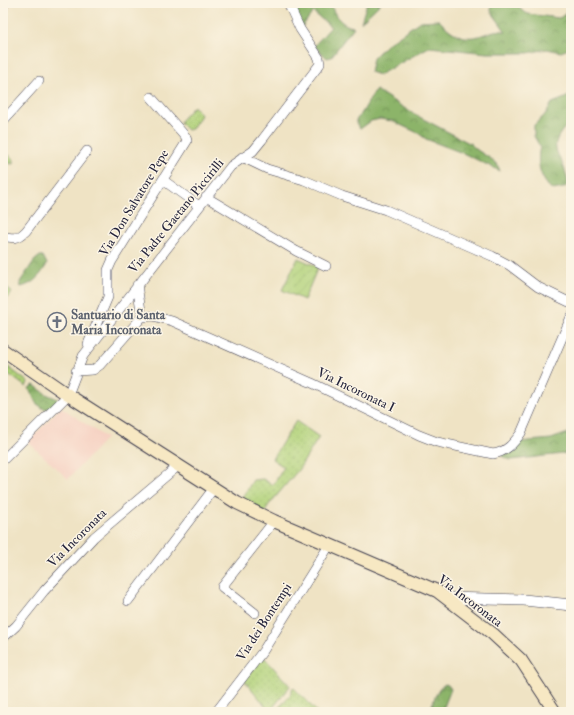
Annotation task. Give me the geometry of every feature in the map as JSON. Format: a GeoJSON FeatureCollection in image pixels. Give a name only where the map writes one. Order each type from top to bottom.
{"type":"FeatureCollection","features":[{"type":"Feature","properties":{"kind":"main road","name":"Via Incoronata"},"geometry":{"type":"LineString","coordinates":[[3,350],[68,395],[237,503],[274,521],[437,591],[521,660],[555,712]]}},
{"type":"Feature","properties":{"kind":"street","name":"Via Padre Gaetano Piccirilli"},"geometry":{"type":"LineString","coordinates":[[68,395],[83,356],[137,285],[231,166],[242,157],[253,151],[320,64],[319,58],[300,28],[288,3]]}},
{"type":"Feature","properties":{"kind":"street"},"geometry":{"type":"LineString","coordinates":[[3,121],[40,81]]}},
{"type":"Feature","properties":{"kind":"street","name":"Via Don Salvatore Pepe"},"geometry":{"type":"LineString","coordinates":[[83,356],[108,297],[108,270],[112,261],[186,141],[186,137],[151,97]]}},
{"type":"Feature","properties":{"kind":"street"},"geometry":{"type":"LineString","coordinates":[[3,236],[12,239],[19,238],[26,231],[87,151]]}},
{"type":"Feature","properties":{"kind":"street"},"geometry":{"type":"LineString","coordinates":[[242,157],[267,170],[304,180],[342,196],[386,210],[492,256],[509,265],[538,287],[571,303]]}},
{"type":"Feature","properties":{"kind":"street"},"geometry":{"type":"LineString","coordinates":[[163,180],[199,206]]}},
{"type":"Feature","properties":{"kind":"street"},"geometry":{"type":"LineString","coordinates":[[206,197],[296,251],[326,266]]}},
{"type":"Feature","properties":{"kind":"street"},"geometry":{"type":"LineString","coordinates":[[76,371],[93,370],[100,365],[142,317],[137,285]]}},
{"type":"Feature","properties":{"kind":"street","name":"Via Incoronata I"},"geometry":{"type":"LineString","coordinates":[[142,317],[153,316],[172,322],[312,382],[419,435],[437,442],[492,454],[506,449],[521,433],[571,317]]}},
{"type":"Feature","properties":{"kind":"street"},"geometry":{"type":"LineString","coordinates":[[3,460],[68,395]]}},
{"type":"Feature","properties":{"kind":"street","name":"Via Incoronata"},"geometry":{"type":"LineString","coordinates":[[3,638],[16,626],[49,586],[94,537],[178,466]]}},
{"type":"Feature","properties":{"kind":"street"},"geometry":{"type":"LineString","coordinates":[[128,601],[214,488]]}},
{"type":"Feature","properties":{"kind":"street"},"geometry":{"type":"LineString","coordinates":[[255,613],[222,587],[274,521]]}},
{"type":"Feature","properties":{"kind":"street","name":"Via dei Bontempi"},"geometry":{"type":"LineString","coordinates":[[216,712],[263,651],[330,544]]}},
{"type":"Feature","properties":{"kind":"street"},"geometry":{"type":"LineString","coordinates":[[447,598],[524,600],[571,605]]}},
{"type":"Feature","properties":{"kind":"shaded area"},"geometry":{"type":"Polygon","coordinates":[[[61,407],[106,438],[68,479],[28,442],[61,407]]]}},
{"type":"Feature","properties":{"kind":"green space"},"geometry":{"type":"Polygon","coordinates":[[[291,3],[330,3],[342,22],[354,27],[331,57],[327,58],[314,46],[331,27],[313,12],[302,27],[291,3]]]}},
{"type":"Feature","properties":{"kind":"green space"},"geometry":{"type":"Polygon","coordinates":[[[367,3],[381,3],[361,22],[367,3]]]}},
{"type":"Feature","properties":{"kind":"green space"},"geometry":{"type":"Polygon","coordinates":[[[492,3],[518,3],[521,10],[528,14],[559,18],[566,14],[568,7],[563,3],[571,3],[571,48],[561,52],[547,49],[528,53],[487,53],[429,47],[379,75],[370,72],[373,58],[386,45],[420,21],[439,20],[449,30],[465,37],[478,36],[496,31],[506,32],[491,11],[492,3]]]}},
{"type":"Feature","properties":{"kind":"green space"},"geometry":{"type":"Polygon","coordinates":[[[376,90],[412,113],[471,144],[478,151],[491,159],[500,171],[465,154],[426,139],[418,133],[392,121],[380,119],[371,121],[360,129],[356,123],[356,120],[376,90]]]}},
{"type":"Feature","properties":{"kind":"green space"},"geometry":{"type":"Polygon","coordinates":[[[571,94],[571,121],[557,139],[556,146],[566,173],[568,185],[563,188],[553,190],[545,181],[540,170],[540,147],[534,136],[534,125],[544,116],[552,103],[571,94]]]}},
{"type":"Feature","properties":{"kind":"green space"},"geometry":{"type":"Polygon","coordinates":[[[194,106],[201,115],[192,129],[187,130],[180,121],[194,106]]]}},
{"type":"Feature","properties":{"kind":"green space"},"geometry":{"type":"Polygon","coordinates":[[[3,149],[13,159],[13,164],[7,163],[3,160],[3,149]]]}},
{"type":"Feature","properties":{"kind":"green space"},"geometry":{"type":"Polygon","coordinates":[[[40,256],[43,256],[47,264],[45,268],[30,284],[21,287],[20,282],[34,261],[40,256]]]}},
{"type":"Feature","properties":{"kind":"green space"},"geometry":{"type":"Polygon","coordinates":[[[298,258],[318,267],[304,300],[282,290],[298,258]]]}},
{"type":"Feature","properties":{"kind":"green space"},"geometry":{"type":"Polygon","coordinates":[[[3,282],[12,293],[3,302],[3,282]]]}},
{"type":"Feature","properties":{"kind":"green space"},"geometry":{"type":"Polygon","coordinates":[[[3,363],[28,382],[26,387],[3,370],[3,363]]]}},
{"type":"Feature","properties":{"kind":"green space"},"geometry":{"type":"Polygon","coordinates":[[[34,385],[46,394],[58,399],[52,408],[44,409],[36,403],[29,388],[34,385]]]}},
{"type":"Feature","properties":{"kind":"green space"},"geometry":{"type":"Polygon","coordinates":[[[296,421],[319,437],[299,469],[268,506],[265,513],[241,500],[253,480],[263,479],[273,485],[284,467],[272,459],[296,421]]]}},
{"type":"Feature","properties":{"kind":"green space"},"geometry":{"type":"Polygon","coordinates":[[[571,432],[571,453],[511,460],[501,456],[518,442],[551,439],[571,432]]]}},
{"type":"Feature","properties":{"kind":"green space"},"geometry":{"type":"Polygon","coordinates":[[[262,655],[290,686],[270,711],[244,680],[262,655]]]}},
{"type":"Feature","properties":{"kind":"green space"},"geometry":{"type":"Polygon","coordinates":[[[445,684],[451,689],[442,712],[430,712],[437,693],[445,684]]]}},
{"type":"Feature","properties":{"kind":"green space"},"geometry":{"type":"Polygon","coordinates":[[[293,687],[317,712],[281,712],[278,709],[290,695],[293,687]]]}},
{"type":"Feature","properties":{"kind":"place","name":"Santuario di Santa Maria Incoronata"},"geometry":{"type":"Point","coordinates":[57,322]}}]}
